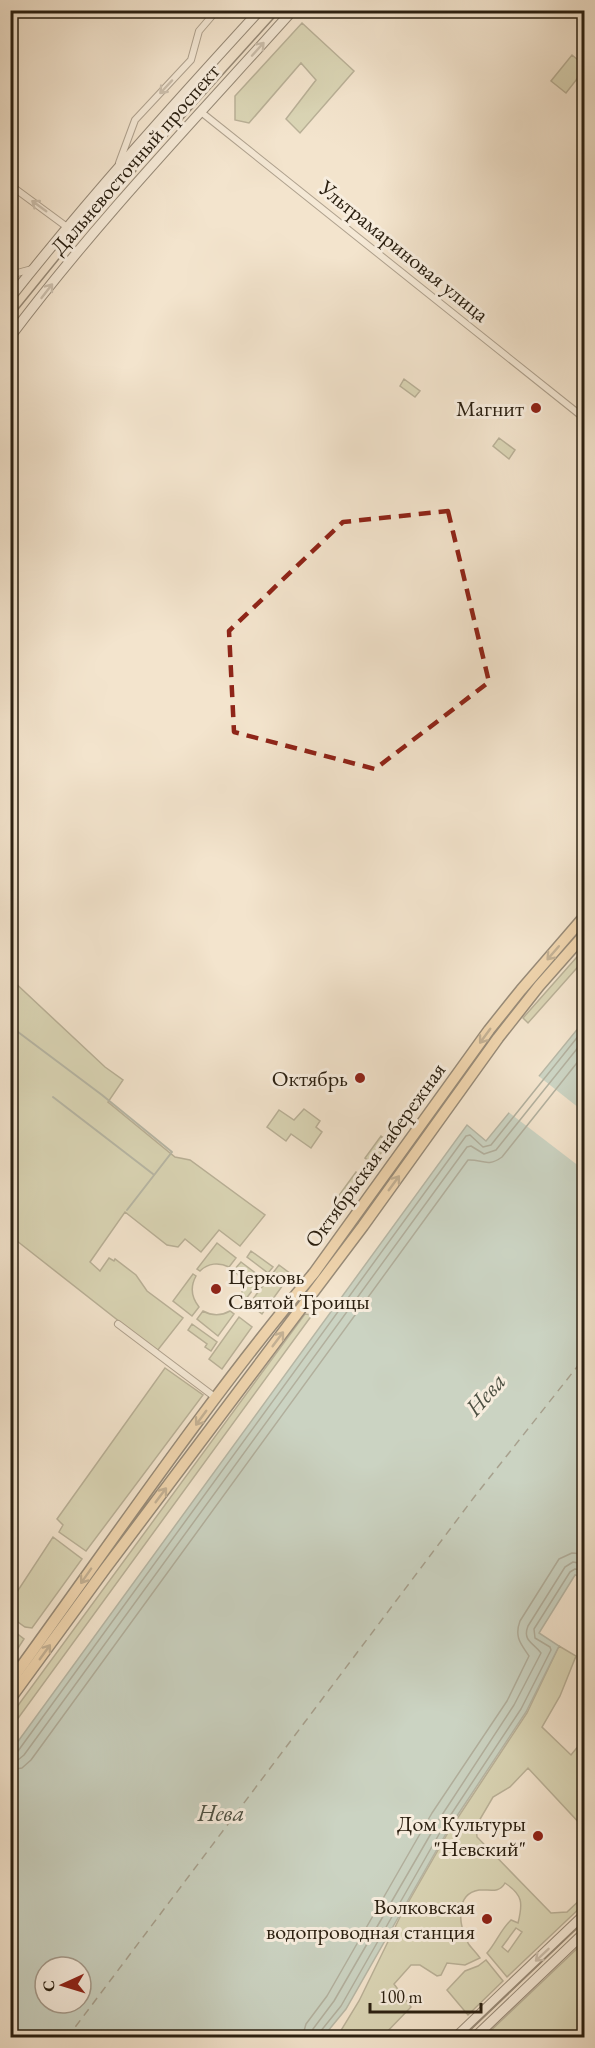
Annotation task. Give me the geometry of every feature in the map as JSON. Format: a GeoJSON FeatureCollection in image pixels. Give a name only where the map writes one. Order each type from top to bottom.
{"type":"FeatureCollection","features":[{"type":"Feature","properties":{"kind":"main road","name":"Дальневосточный проспект"},"geometry":{"type":"LineString","coordinates":[[10,298],[67,226],[118,167],[260,10]]}},
{"type":"Feature","properties":{"kind":"main road","name":"Дальневосточный проспект"},"geometry":{"type":"LineString","coordinates":[[10,337],[99,227],[293,10]]}},
{"type":"Feature","properties":{"kind":"main road","name":"Октябрьская набережная"},"geometry":{"type":"LineString","coordinates":[[10,1682],[216,1398],[285,1307],[314,1273],[489,1030],[585,917]]}},
{"type":"Feature","properties":{"kind":"main road","name":"Октябрьская набережная"},"geometry":{"type":"LineString","coordinates":[[10,1699],[363,1226],[498,1038],[539,986],[585,935]]}},
{"type":"Feature","properties":{"kind":"main road"},"geometry":{"type":"LineString","coordinates":[[454,2037],[585,1915]]}},
{"type":"Feature","properties":{"kind":"main road"},"geometry":{"type":"LineString","coordinates":[[474,2037],[585,1933]]}},
{"type":"Feature","properties":{"kind":"street"},"geometry":{"type":"LineString","coordinates":[[118,167],[135,120],[191,60],[199,31],[217,10]]}},
{"type":"Feature","properties":{"kind":"street","name":"Ультрамариновая улица"},"geometry":{"type":"LineString","coordinates":[[201,112],[585,418]]}},
{"type":"Feature","properties":{"kind":"street"},"geometry":{"type":"LineString","coordinates":[[10,185],[67,226]]}},
{"type":"Feature","properties":{"kind":"street"},"geometry":{"type":"LineString","coordinates":[[10,275],[33,269]]}},
{"type":"Feature","properties":{"kind":"street"},"geometry":{"type":"LineString","coordinates":[[118,1324],[216,1398]]}},
{"type":"Feature","properties":{"kind":"highlighted area"},"geometry":{"type":"Polygon","coordinates":[[[448,511],[489,682],[375,769],[234,732],[229,631],[343,522],[448,511]]]}},
{"type":"Feature","properties":{"kind":"green space"},"geometry":{"type":"Polygon","coordinates":[[[302,23],[354,71],[300,133],[286,119],[316,80],[301,63],[249,123],[235,120],[235,96],[302,23]]]}},
{"type":"Feature","properties":{"kind":"green space"},"geometry":{"type":"Polygon","coordinates":[[[572,55],[584,65],[584,70],[566,93],[551,81],[572,55]]]}},
{"type":"Feature","properties":{"kind":"green space"},"geometry":{"type":"Polygon","coordinates":[[[404,379],[420,391],[415,397],[400,386],[404,379]]]}},
{"type":"Feature","properties":{"kind":"green space"},"geometry":{"type":"Polygon","coordinates":[[[499,438],[515,450],[509,459],[493,446],[499,438]]]}},
{"type":"Feature","properties":{"kind":"green space"},"geometry":{"type":"Polygon","coordinates":[[[584,949],[584,960],[528,1023],[523,1018],[584,949]]]}},
{"type":"Feature","properties":{"kind":"green space"},"geometry":{"type":"Polygon","coordinates":[[[11,979],[105,1067],[123,1080],[108,1102],[175,1157],[190,1160],[265,1215],[240,1246],[219,1230],[201,1252],[185,1239],[178,1247],[167,1245],[125,1212],[90,1262],[100,1271],[109,1258],[114,1261],[115,1259],[136,1275],[147,1291],[183,1318],[157,1351],[17,1241],[11,1251],[11,979]]]}},
{"type":"Feature","properties":{"kind":"green space"},"geometry":{"type":"Polygon","coordinates":[[[304,1109],[320,1121],[316,1127],[322,1132],[311,1148],[291,1134],[286,1141],[267,1127],[279,1110],[294,1120],[304,1109]]]}},
{"type":"Feature","properties":{"kind":"green space"},"geometry":{"type":"Polygon","coordinates":[[[381,1136],[389,1142],[373,1164],[365,1158],[381,1136]]]}},
{"type":"Feature","properties":{"kind":"green space"},"geometry":{"type":"Polygon","coordinates":[[[356,1172],[363,1177],[344,1203],[337,1198],[356,1172]]]}},
{"type":"Feature","properties":{"kind":"green space"},"geometry":{"type":"Polygon","coordinates":[[[217,1243],[236,1258],[229,1267],[214,1264],[200,1271],[197,1269],[217,1243]]]}},
{"type":"Feature","properties":{"kind":"green space"},"geometry":{"type":"Polygon","coordinates":[[[251,1251],[273,1267],[268,1273],[247,1257],[251,1251]]]}},
{"type":"Feature","properties":{"kind":"green space"},"geometry":{"type":"Polygon","coordinates":[[[241,1262],[262,1278],[245,1300],[241,1298],[242,1283],[234,1270],[241,1262]]]}},
{"type":"Feature","properties":{"kind":"green space"},"geometry":{"type":"Polygon","coordinates":[[[279,1265],[291,1274],[262,1314],[249,1304],[279,1265]]]}},
{"type":"Feature","properties":{"kind":"green space"},"geometry":{"type":"Polygon","coordinates":[[[193,1274],[196,1276],[192,1292],[199,1307],[192,1316],[173,1301],[193,1274]]]}},
{"type":"Feature","properties":{"kind":"green space"},"geometry":{"type":"Polygon","coordinates":[[[203,1311],[216,1315],[230,1311],[234,1314],[218,1336],[197,1319],[203,1311]]]}},
{"type":"Feature","properties":{"kind":"green space"},"geometry":{"type":"Polygon","coordinates":[[[305,1314],[312,1315],[11,1728],[11,1715],[305,1314]]]}},
{"type":"Feature","properties":{"kind":"green space"},"geometry":{"type":"Polygon","coordinates":[[[239,1317],[252,1327],[222,1369],[209,1359],[239,1317]]]}},
{"type":"Feature","properties":{"kind":"green space"},"geometry":{"type":"Polygon","coordinates":[[[192,1324],[217,1342],[211,1351],[205,1347],[207,1344],[188,1330],[192,1324]]]}},
{"type":"Feature","properties":{"kind":"green space"},"geometry":{"type":"Polygon","coordinates":[[[165,1368],[203,1395],[86,1551],[59,1532],[63,1525],[57,1519],[165,1368]]]}},
{"type":"Feature","properties":{"kind":"green space"},"geometry":{"type":"Polygon","coordinates":[[[53,1537],[82,1559],[32,1628],[25,1627],[11,1617],[11,1588],[17,1592],[53,1537]]]}},
{"type":"Feature","properties":{"kind":"green space"},"geometry":{"type":"Polygon","coordinates":[[[11,1629],[24,1639],[11,1659],[11,1629]]]}},
{"type":"Feature","properties":{"kind":"green space"},"geometry":{"type":"Polygon","coordinates":[[[559,1646],[576,1656],[560,1696],[542,1727],[571,1755],[584,1739],[584,1828],[528,1768],[510,1787],[493,1797],[476,1826],[477,1837],[551,1913],[567,1912],[584,1896],[584,1904],[507,1977],[487,1953],[511,1920],[518,1923],[521,1910],[520,1900],[505,1883],[497,1890],[479,1890],[471,1893],[462,1904],[462,1928],[468,1943],[480,1958],[465,1965],[447,1963],[441,1975],[437,1976],[420,1965],[411,1965],[394,1984],[411,2007],[382,2037],[337,2037],[359,2001],[401,1915],[449,1831],[527,1713],[559,1646]],[[516,1928],[502,1947],[508,1952],[522,1932],[516,1928]]]}},
{"type":"Feature","properties":{"kind":"green space"},"geometry":{"type":"Polygon","coordinates":[[[584,1942],[584,2037],[484,2037],[584,1942]]]}},
{"type":"Feature","properties":{"kind":"green space"},"geometry":{"type":"Polygon","coordinates":[[[486,1960],[503,1981],[468,2015],[447,1990],[465,1971],[486,1960]]]}},
{"type":"Feature","properties":{"kind":"water","name":"Нева"},"geometry":{"type":"Polygon","coordinates":[[[584,1021],[584,1578],[575,1575],[539,1633],[559,1646],[526,1712],[451,1825],[346,2009],[323,2037],[11,2038],[11,1751],[467,1125],[486,1141],[584,1021]]]}},
{"type":"Feature","properties":{"kind":"pier"},"geometry":{"type":"Polygon","coordinates":[[[536,1074],[584,1112],[584,1170],[507,1111],[536,1074]]]}},
{"type":"Feature","properties":{"kind":"waterway"},"geometry":{"type":"LineString","coordinates":[[10,1026],[102,1095],[172,1152],[127,1210]]}},
{"type":"Feature","properties":{"kind":"waterway"},"geometry":{"type":"LineString","coordinates":[[53,1097],[153,1174]]}},
{"type":"Feature","properties":{"kind":"ferry route"},"geometry":{"type":"LineString","coordinates":[[67,2038],[475,1496],[584,1358]]}},
{"type":"Feature","properties":{"kind":"tram line"},"geometry":{"type":"LineString","coordinates":[[10,319],[79,234],[281,10]]}},
{"type":"Feature","properties":{"kind":"tram line"},"geometry":{"type":"LineString","coordinates":[[461,2038],[584,1921]]}},
{"type":"Feature","properties":{"kind":"place","name":"Магнит"},"geometry":{"type":"Point","coordinates":[536,408]}},
{"type":"Feature","properties":{"kind":"place","name":"Октябрь"},"geometry":{"type":"Point","coordinates":[360,1078]}},
{"type":"Feature","properties":{"kind":"place","name":"Церковь Святой Троицы"},"geometry":{"type":"Point","coordinates":[216,1289]}},
{"type":"Feature","properties":{"kind":"place","name":"Дом Культуры \"Невский\""},"geometry":{"type":"Point","coordinates":[538,1836]}},
{"type":"Feature","properties":{"kind":"place","name":"Волковская водопроводная станция"},"geometry":{"type":"Point","coordinates":[487,1919]}}]}
